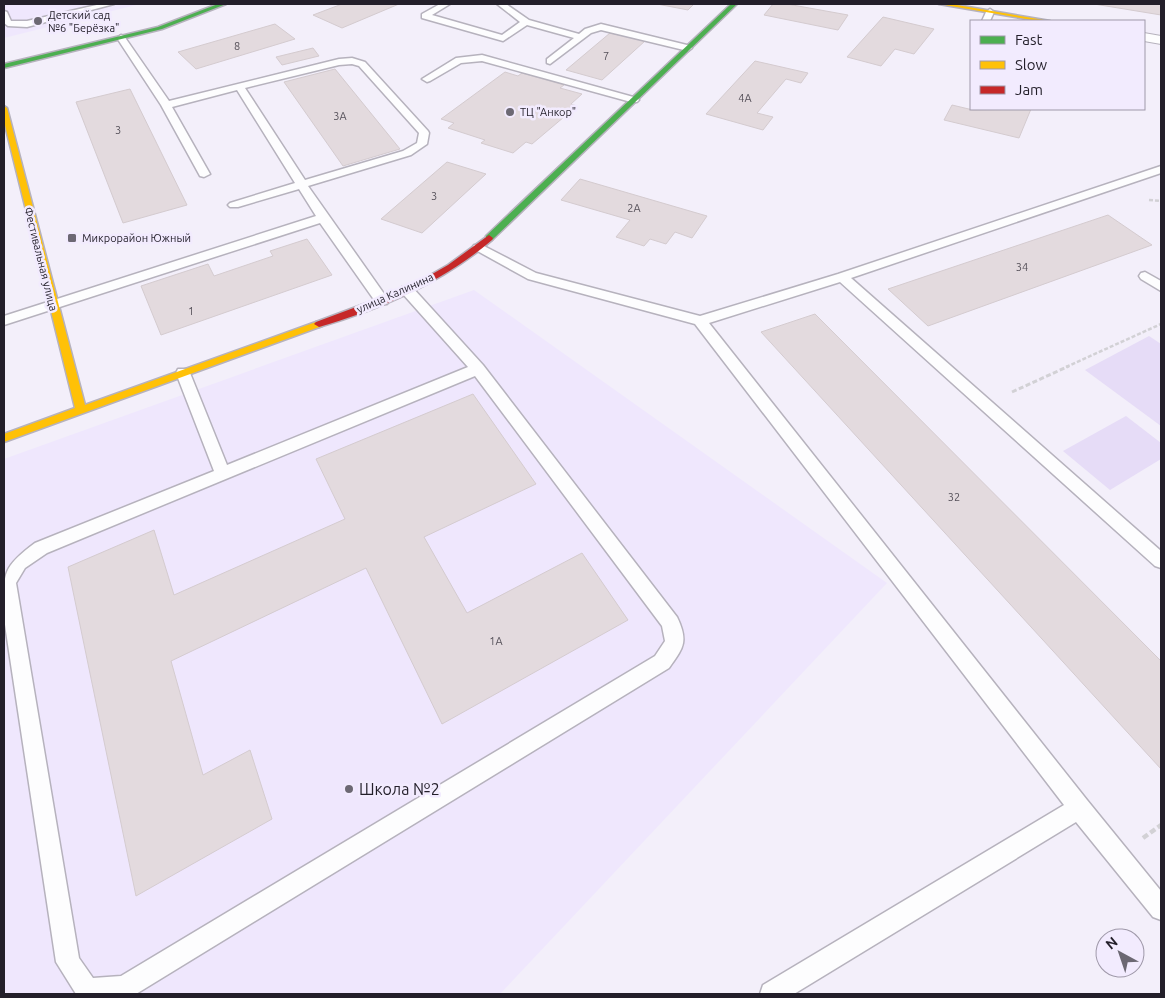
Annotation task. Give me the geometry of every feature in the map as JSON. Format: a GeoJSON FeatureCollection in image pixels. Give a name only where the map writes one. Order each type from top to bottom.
{"type":"FeatureCollection","features":[{"type":"Feature","properties":{"kind":"street"},"geometry":{"type":"LineString","coordinates":[[4,66],[160,28],[223,4]]}},
{"type":"Feature","properties":{"kind":"street","name":"улица Калинина"},"geometry":{"type":"LineString","coordinates":[[4,438],[382,300],[439,274],[478,248],[734,4]]}},
{"type":"Feature","properties":{"kind":"street"},"geometry":{"type":"LineString","coordinates":[[942,4],[988,16],[1035,20]]}},
{"type":"Feature","properties":{"kind":"street"},"geometry":{"type":"LineString","coordinates":[[1145,37],[1161,40]]}},
{"type":"Feature","properties":{"kind":"street","name":"Фестивальная улица"},"geometry":{"type":"LineString","coordinates":[[4,108],[52,304],[81,411]]}},
{"type":"Feature","properties":{"kind":"lane"},"geometry":{"type":"LineString","coordinates":[[4,14],[8,23],[27,24],[110,4]]}},
{"type":"Feature","properties":{"kind":"lane"},"geometry":{"type":"LineString","coordinates":[[446,4],[425,16],[503,38],[526,22]]}},
{"type":"Feature","properties":{"kind":"lane"},"geometry":{"type":"LineString","coordinates":[[501,4],[526,22],[580,37]]}},
{"type":"Feature","properties":{"kind":"lane"},"geometry":{"type":"LineString","coordinates":[[550,61],[580,37],[594,28],[601,27],[688,48]]}},
{"type":"Feature","properties":{"kind":"lane"},"geometry":{"type":"LineString","coordinates":[[121,38],[166,105],[204,174]]}},
{"type":"Feature","properties":{"kind":"lane"},"geometry":{"type":"LineString","coordinates":[[427,80],[459,60],[482,58],[634,100]]}},
{"type":"Feature","properties":{"kind":"lane"},"geometry":{"type":"LineString","coordinates":[[166,105],[339,62],[352,61],[362,64],[424,133],[422,144],[407,153],[234,205]]}},
{"type":"Feature","properties":{"kind":"lane"},"geometry":{"type":"LineString","coordinates":[[238,86],[323,218],[382,300]]}},
{"type":"Feature","properties":{"kind":"lane"},"geometry":{"type":"LineString","coordinates":[[478,248],[532,276],[700,321],[842,277],[1161,169]]}},
{"type":"Feature","properties":{"kind":"lane"},"geometry":{"type":"LineString","coordinates":[[4,321],[323,218]]}},
{"type":"Feature","properties":{"kind":"lane"},"geometry":{"type":"LineString","coordinates":[[1145,276],[1161,287]]}},
{"type":"Feature","properties":{"kind":"lane"},"geometry":{"type":"LineString","coordinates":[[842,277],[1161,561]]}},
{"type":"Feature","properties":{"kind":"lane"},"geometry":{"type":"LineString","coordinates":[[407,290],[478,369],[670,623],[675,643],[662,662],[124,988],[87,990],[68,962],[8,582],[19,563],[41,548],[478,369]]}},
{"type":"Feature","properties":{"kind":"lane"},"geometry":{"type":"LineString","coordinates":[[700,321],[1079,808],[1161,910]]}},
{"type":"Feature","properties":{"kind":"lane"},"geometry":{"type":"LineString","coordinates":[[182,373],[223,474]]}},
{"type":"Feature","properties":{"kind":"lane"},"geometry":{"type":"LineString","coordinates":[[772,994],[1079,808]]}},
{"type":"Feature","properties":{"kind":"path"},"geometry":{"type":"LineString","coordinates":[[985,405],[1161,324]]}},
{"type":"Feature","properties":{"kind":"shaded area","name":"Детский сад №6 \"Берёзка\""},"geometry":{"type":"Polygon","coordinates":[[[4,4],[140,4],[4,38],[4,4]]]}},
{"type":"Feature","properties":{"kind":"shaded area","name":"Школа №2"},"geometry":{"type":"Polygon","coordinates":[[[474,290],[887,583],[500,994],[4,994],[4,459],[474,290]]]}},
{"type":"Feature","properties":{"kind":"shaded area"},"geometry":{"type":"Polygon","coordinates":[[[1149,336],[1161,344],[1161,426],[1085,370],[1149,336]]]}},
{"type":"Feature","properties":{"kind":"shaded area"},"geometry":{"type":"Polygon","coordinates":[[[1126,416],[1161,443],[1161,459],[1110,490],[1063,451],[1126,416]]]}},
{"type":"Feature","properties":{"kind":"building"},"geometry":{"type":"Polygon","coordinates":[[[342,4],[399,4],[342,28],[313,15],[342,4]]]}},
{"type":"Feature","properties":{"kind":"building"},"geometry":{"type":"Polygon","coordinates":[[[657,4],[694,4],[688,10],[657,4]]]}},
{"type":"Feature","properties":{"kind":"building"},"geometry":{"type":"Polygon","coordinates":[[[773,4],[787,4],[848,15],[838,30],[764,15],[773,4]]]}},
{"type":"Feature","properties":{"kind":"building"},"geometry":{"type":"Polygon","coordinates":[[[1094,4],[1161,4],[1161,15],[1094,4]]]}},
{"type":"Feature","properties":{"kind":"building"},"geometry":{"type":"Polygon","coordinates":[[[883,17],[934,29],[914,54],[895,49],[881,66],[847,57],[883,17]]]}},
{"type":"Feature","properties":{"kind":"building"},"geometry":{"type":"Polygon","coordinates":[[[275,24],[295,39],[196,69],[178,52],[275,24]]]}},
{"type":"Feature","properties":{"kind":"building"},"geometry":{"type":"Polygon","coordinates":[[[610,33],[645,41],[602,80],[566,70],[610,33]]]}},
{"type":"Feature","properties":{"kind":"building"},"geometry":{"type":"Polygon","coordinates":[[[313,48],[319,56],[282,65],[276,57],[313,48]]]}},
{"type":"Feature","properties":{"kind":"building"},"geometry":{"type":"Polygon","coordinates":[[[755,61],[808,73],[801,83],[786,79],[757,113],[773,117],[763,130],[706,114],[755,61]]]}},
{"type":"Feature","properties":{"kind":"building"},"geometry":{"type":"Polygon","coordinates":[[[335,69],[400,149],[343,166],[284,82],[335,69]]]}},
{"type":"Feature","properties":{"kind":"building","name":"ТЦ \"Анкор\""},"geometry":{"type":"Polygon","coordinates":[[[505,72],[518,76],[522,73],[564,85],[560,88],[582,94],[571,104],[577,106],[532,144],[526,142],[513,153],[481,143],[485,140],[448,128],[454,123],[441,119],[505,72]]]}},
{"type":"Feature","properties":{"kind":"building"},"geometry":{"type":"Polygon","coordinates":[[[130,89],[187,205],[123,223],[76,102],[130,89]]]}},
{"type":"Feature","properties":{"kind":"building"},"geometry":{"type":"Polygon","coordinates":[[[952,105],[970,110],[1031,110],[1019,138],[944,120],[952,105]]]}},
{"type":"Feature","properties":{"kind":"building"},"geometry":{"type":"Polygon","coordinates":[[[447,162],[486,174],[422,233],[381,219],[447,162]]]}},
{"type":"Feature","properties":{"kind":"building"},"geometry":{"type":"Polygon","coordinates":[[[580,179],[707,216],[692,238],[675,232],[666,244],[650,239],[644,246],[616,237],[630,220],[561,200],[580,179]]]}},
{"type":"Feature","properties":{"kind":"building"},"geometry":{"type":"Polygon","coordinates":[[[1108,215],[1152,245],[928,326],[888,289],[1108,215]]]}},
{"type":"Feature","properties":{"kind":"building"},"geometry":{"type":"Polygon","coordinates":[[[307,239],[332,275],[161,335],[141,286],[208,264],[214,276],[273,256],[270,251],[307,239]]]}},
{"type":"Feature","properties":{"kind":"building"},"geometry":{"type":"Polygon","coordinates":[[[815,314],[1161,661],[1161,769],[761,332],[815,314]]]}},
{"type":"Feature","properties":{"kind":"building"},"geometry":{"type":"Polygon","coordinates":[[[473,394],[536,484],[424,537],[467,613],[582,553],[628,620],[442,724],[366,568],[171,661],[203,775],[250,750],[272,819],[136,896],[68,567],[154,530],[174,595],[345,519],[316,459],[473,394]]]}},
{"type":"Feature","properties":{"kind":"traffic: fast"},"geometry":{"type":"LineString","coordinates":[[4,66],[160,28],[223,4]]}},
{"type":"Feature","properties":{"kind":"traffic: fast"},"geometry":{"type":"LineString","coordinates":[[489,238],[734,4]]}},
{"type":"Feature","properties":{"kind":"traffic: slow"},"geometry":{"type":"LineString","coordinates":[[942,4],[1041,20]]}},
{"type":"Feature","properties":{"kind":"traffic: slow"},"geometry":{"type":"LineString","coordinates":[[4,108],[81,411]]}},
{"type":"Feature","properties":{"kind":"traffic: slow"},"geometry":{"type":"LineString","coordinates":[[4,438],[319,324]]}},
{"type":"Feature","properties":{"kind":"traffic: jam"},"geometry":{"type":"LineString","coordinates":[[319,324],[387,299],[431,279],[471,253],[489,238]]}},
{"type":"Feature","properties":{"kind":"place","name":"Детский сад №6 \"Берёзка\""},"geometry":{"type":"Point","coordinates":[38,21]}},
{"type":"Feature","properties":{"kind":"place","name":"ТЦ \"Анкор\""},"geometry":{"type":"Point","coordinates":[510,112]}},
{"type":"Feature","properties":{"kind":"place","name":"Микрорайон Южный"},"geometry":{"type":"Point","coordinates":[72,238]}},
{"type":"Feature","properties":{"kind":"place","name":"Школа №2"},"geometry":{"type":"Point","coordinates":[349,789]}}]}
